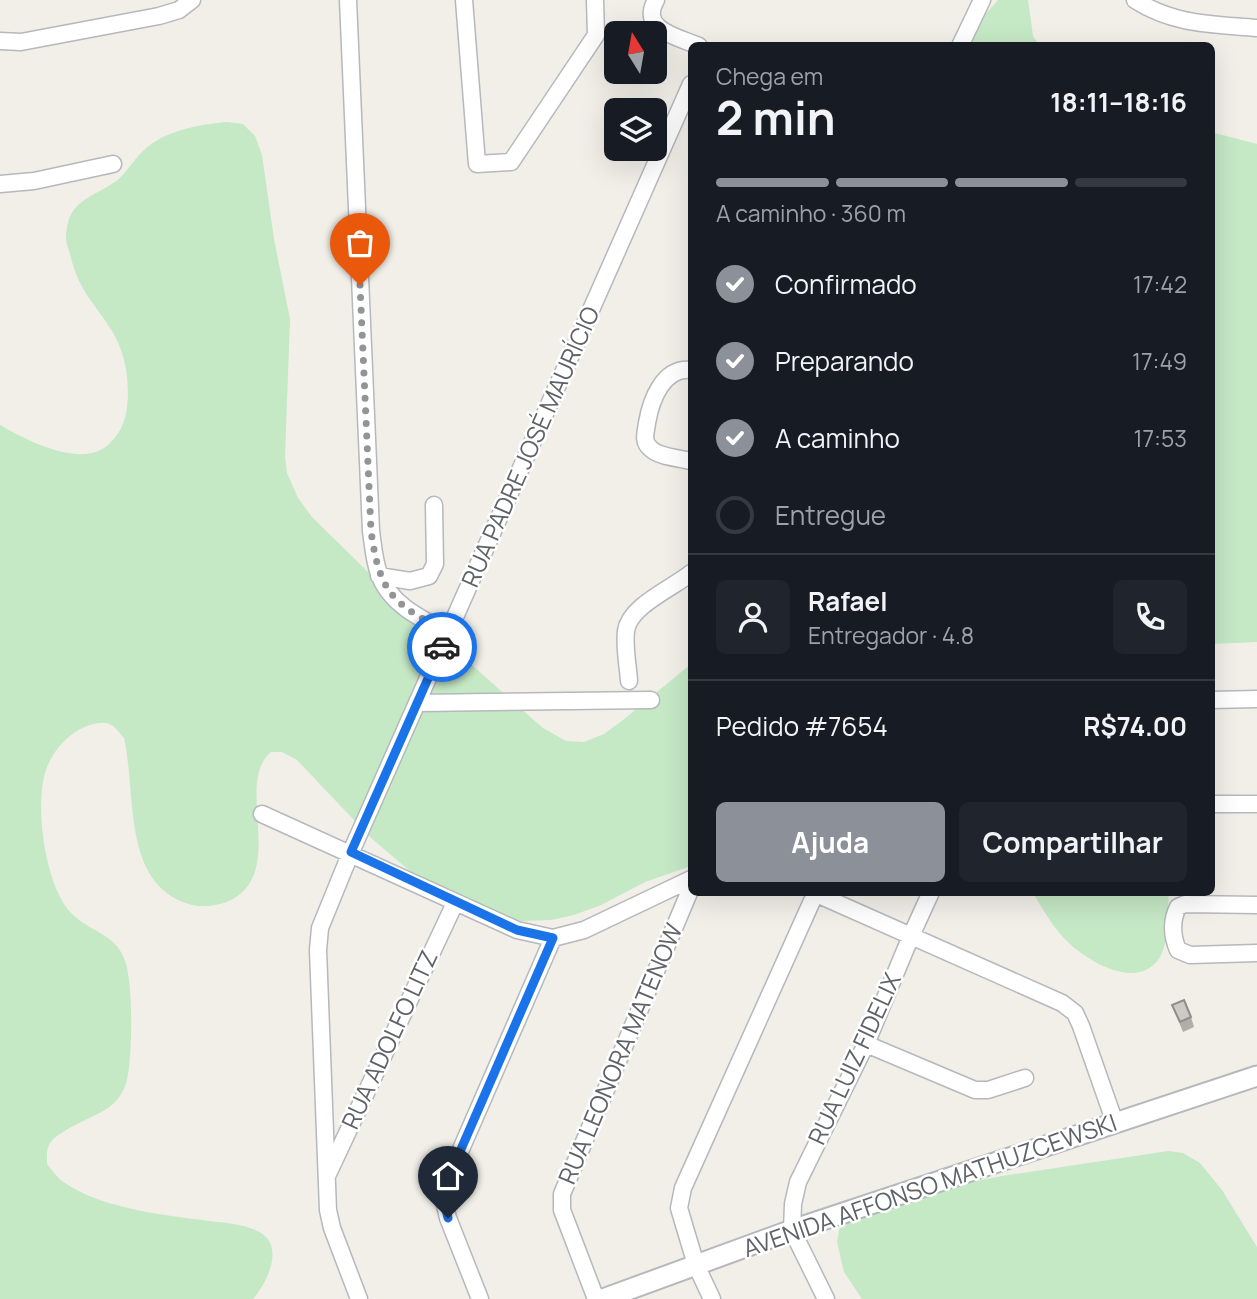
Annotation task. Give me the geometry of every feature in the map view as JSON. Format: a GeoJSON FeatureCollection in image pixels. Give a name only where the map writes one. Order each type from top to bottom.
{"type":"FeatureCollection","features":[{"type":"Feature","properties":{"kind":"street"},"geometry":{"type":"LineString","coordinates":[[0,41],[21,41],[159,16],[178,10],[192,0]]}},
{"type":"Feature","properties":{"kind":"street"},"geometry":{"type":"LineString","coordinates":[[348,0],[371,531],[379,576],[397,600],[412,614],[448,633]]}},
{"type":"Feature","properties":{"kind":"street"},"geometry":{"type":"LineString","coordinates":[[464,0],[477,164],[511,162],[596,35],[595,0]]}},
{"type":"Feature","properties":{"kind":"street"},"geometry":{"type":"LineString","coordinates":[[656,0],[651,10],[652,20],[658,29],[689,42]]}},
{"type":"Feature","properties":{"kind":"street"},"geometry":{"type":"LineString","coordinates":[[962,42],[982,0]]}},
{"type":"Feature","properties":{"kind":"street"},"geometry":{"type":"LineString","coordinates":[[1135,0],[1154,6],[1182,21],[1257,28]]}},
{"type":"Feature","properties":{"kind":"street","name":"RUA PADRE JOSÉ MAURÍCIO"},"geometry":{"type":"LineString","coordinates":[[359,1299],[332,1227],[326,1178],[318,950],[320,928],[351,852],[688,90]]}},
{"type":"Feature","properties":{"kind":"street"},"geometry":{"type":"LineString","coordinates":[[0,184],[34,181],[113,163]]}},
{"type":"Feature","properties":{"kind":"street"},"geometry":{"type":"LineString","coordinates":[[688,370],[673,373],[656,392],[650,404],[644,439],[653,451],[688,460]]}},
{"type":"Feature","properties":{"kind":"street"},"geometry":{"type":"LineString","coordinates":[[379,576],[410,581],[429,576],[435,564],[434,505]]}},
{"type":"Feature","properties":{"kind":"street"},"geometry":{"type":"LineString","coordinates":[[629,681],[626,632],[628,621],[635,611],[688,575]]}},
{"type":"Feature","properties":{"kind":"street"},"geometry":{"type":"LineString","coordinates":[[1215,700],[1257,699]]}},
{"type":"Feature","properties":{"kind":"street"},"geometry":{"type":"LineString","coordinates":[[418,703],[651,700]]}},
{"type":"Feature","properties":{"kind":"street"},"geometry":{"type":"LineString","coordinates":[[1215,804],[1257,804]]}},
{"type":"Feature","properties":{"kind":"street"},"geometry":{"type":"LineString","coordinates":[[262,814],[351,852],[517,930],[553,938],[584,930],[688,880]]}},
{"type":"Feature","properties":{"kind":"street","name":"RUA LEONORA MATENOW"},"geometry":{"type":"LineString","coordinates":[[597,1299],[562,1210],[562,1194],[688,895]]}},
{"type":"Feature","properties":{"kind":"street"},"geometry":{"type":"LineString","coordinates":[[712,1299],[696,1265],[680,1209],[682,1188],[813,896]]}},
{"type":"Feature","properties":{"kind":"street"},"geometry":{"type":"LineString","coordinates":[[821,896],[1062,1003],[1075,1013],[1115,1124]]}},
{"type":"Feature","properties":{"kind":"street","name":"RUA LUIZ FIDELIX"},"geometry":{"type":"LineString","coordinates":[[792,1230],[793,1204],[798,1182],[866,1044],[930,896]]}},
{"type":"Feature","properties":{"kind":"street","name":"RUA ADOLFO LITZ"},"geometry":{"type":"LineString","coordinates":[[326,1178],[455,902]]}},
{"type":"Feature","properties":{"kind":"street"},"geometry":{"type":"LineString","coordinates":[[1257,905],[1185,904],[1178,907],[1173,916],[1173,939],[1178,950],[1190,955],[1257,953]]}},
{"type":"Feature","properties":{"kind":"street"},"geometry":{"type":"LineString","coordinates":[[480,1299],[448,1218],[443,1197],[448,1179],[553,938]]}},
{"type":"Feature","properties":{"kind":"street"},"geometry":{"type":"LineString","coordinates":[[866,1044],[975,1090],[988,1090],[1025,1078]]}},
{"type":"Feature","properties":{"kind":"street","name":"AVENIDA AFFONSO MATHUZCEWSKI"},"geometry":{"type":"LineString","coordinates":[[603,1299],[792,1230],[1257,1076]]}},
{"type":"Feature","properties":{"kind":"street"},"geometry":{"type":"LineString","coordinates":[[792,1230],[826,1299]]}},
{"type":"Feature","properties":{"kind":"green space"},"geometry":{"type":"Polygon","coordinates":[[[998,0],[1028,0],[1033,36],[1037,42],[968,42],[983,17],[998,0]]]}},
{"type":"Feature","properties":{"kind":"green space"},"geometry":{"type":"Polygon","coordinates":[[[227,122],[243,124],[255,136],[262,155],[274,239],[290,319],[285,456],[287,473],[298,498],[312,517],[368,572],[543,728],[566,741],[584,742],[604,734],[688,666],[688,867],[645,882],[601,905],[574,915],[551,920],[522,921],[498,917],[430,888],[371,838],[297,760],[282,752],[271,752],[261,766],[257,784],[259,847],[256,868],[248,885],[233,899],[224,903],[192,905],[169,895],[153,879],[143,859],[136,836],[124,738],[113,726],[104,723],[78,730],[57,749],[46,770],[41,803],[44,845],[54,884],[62,901],[78,919],[115,944],[125,961],[131,998],[130,1056],[126,1082],[116,1101],[53,1139],[48,1148],[47,1164],[65,1183],[80,1192],[115,1205],[236,1224],[255,1230],[268,1240],[272,1248],[271,1266],[253,1299],[0,1299],[0,425],[38,444],[69,453],[97,452],[116,437],[127,408],[126,368],[117,340],[83,289],[75,270],[66,240],[67,225],[75,208],[115,182],[152,144],[172,133],[227,122]]]}},
{"type":"Feature","properties":{"kind":"green space"},"geometry":{"type":"Polygon","coordinates":[[[1215,133],[1257,144],[1257,642],[1215,644],[1215,133]]]}},
{"type":"Feature","properties":{"kind":"green space"},"geometry":{"type":"Polygon","coordinates":[[[1035,896],[1169,896],[1167,934],[1163,950],[1150,967],[1139,972],[1125,973],[1097,963],[1072,946],[1035,896]]]}},
{"type":"Feature","properties":{"kind":"green space"},"geometry":{"type":"Polygon","coordinates":[[[1168,1151],[1183,1153],[1200,1163],[1222,1190],[1257,1247],[1257,1299],[862,1299],[844,1272],[837,1242],[840,1226],[851,1213],[892,1198],[1002,1176],[1168,1151]]]}},
{"type":"Feature","properties":{"kind":"building"},"geometry":{"type":"Polygon","coordinates":[[[1184,1000],[1191,1017],[1180,1022],[1172,1005],[1184,1000]]]}},
{"type":"Feature","properties":{"kind":"way so far"},"geometry":{"type":"LineString","coordinates":[[360,285],[371,531],[376,564],[383,583],[397,600],[412,614],[448,633],[442,647]]}},
{"type":"Feature","properties":{"kind":"route"},"geometry":{"type":"LineString","coordinates":[[442,647],[351,852],[517,930],[553,938],[448,1179],[443,1197],[448,1218]]}}]}
